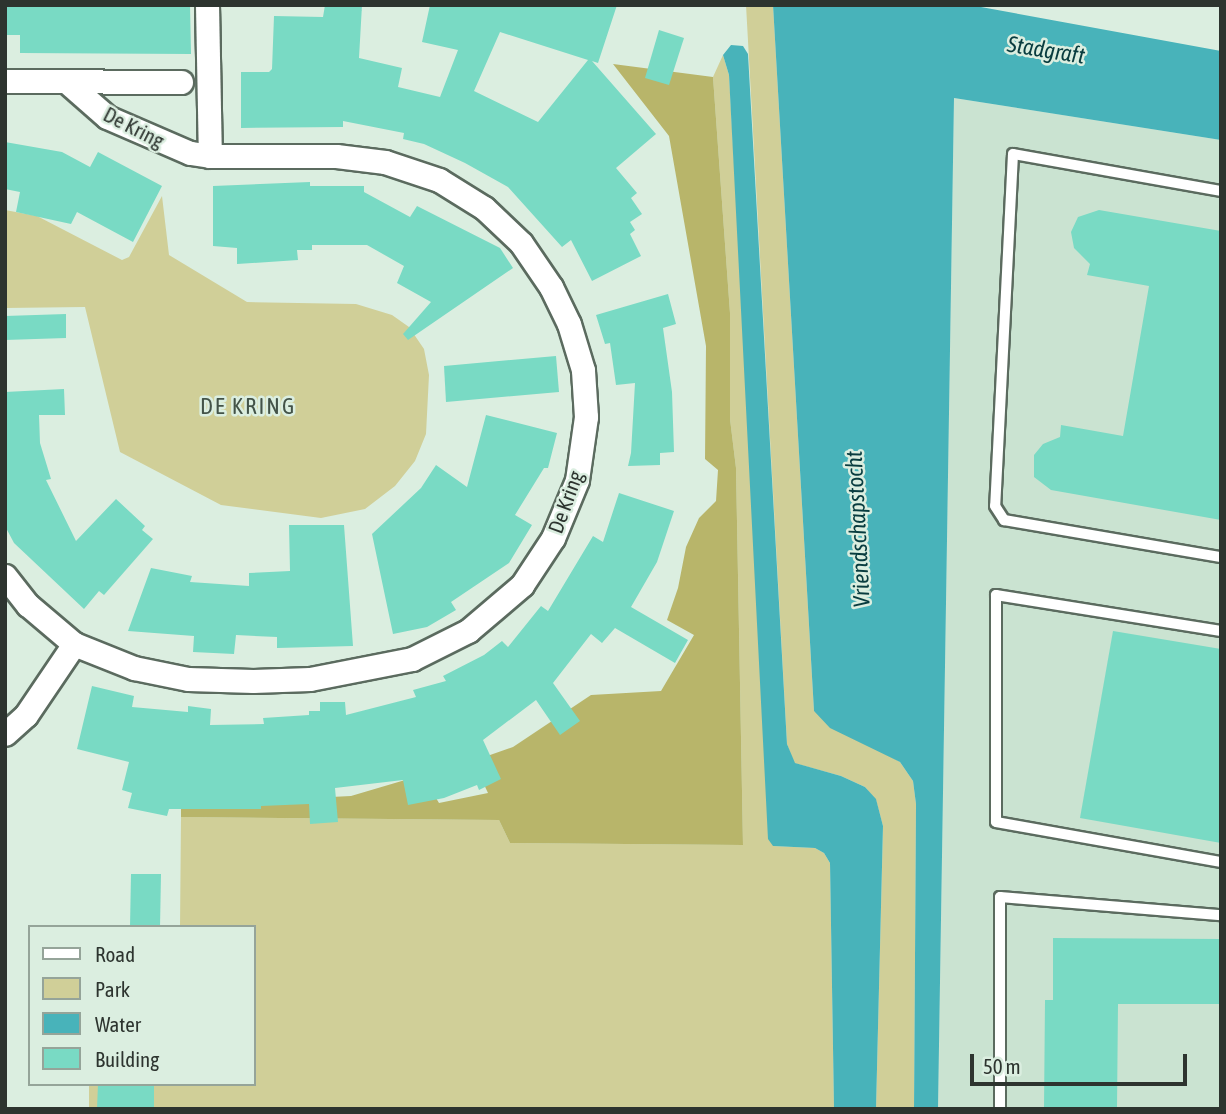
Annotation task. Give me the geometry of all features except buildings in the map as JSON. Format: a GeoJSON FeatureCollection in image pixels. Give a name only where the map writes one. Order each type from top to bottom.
{"type":"FeatureCollection","features":[{"type":"Feature","properties":{"kind":"street"},"geometry":{"type":"LineString","coordinates":[[207,5],[210,156]]}},
{"type":"Feature","properties":{"kind":"street","name":"De Kring"},"geometry":{"type":"LineString","coordinates":[[5,81],[181,82]]}},
{"type":"Feature","properties":{"kind":"street","name":"De Kring"},"geometry":{"type":"LineString","coordinates":[[5,576],[27,605],[74,644],[134,668],[201,679],[310,679],[412,659],[468,631],[522,584],[553,538],[577,480],[586,418],[583,370],[569,324],[551,287],[521,243],[484,208],[439,180],[385,162],[336,156],[210,156],[190,153],[107,117],[67,82]]}},
{"type":"Feature","properties":{"kind":"street"},"geometry":{"type":"LineString","coordinates":[[5,734],[26,715],[74,644]]}},
{"type":"Feature","properties":{"kind":"lane"},"geometry":{"type":"LineString","coordinates":[[1221,191],[1013,154],[995,506],[1004,520],[1221,557]]}},
{"type":"Feature","properties":{"kind":"lane"},"geometry":{"type":"LineString","coordinates":[[1221,631],[996,595],[996,822],[1221,862]]}},
{"type":"Feature","properties":{"kind":"lane"},"geometry":{"type":"LineString","coordinates":[[1000,1109],[1000,897],[1221,915]]}},
{"type":"Feature","properties":{"kind":"shaded area"},"geometry":{"type":"Polygon","coordinates":[[[613,64],[713,77],[730,313],[730,419],[736,468],[743,845],[510,843],[499,820],[181,817],[181,792],[311,798],[351,796],[422,775],[439,803],[488,793],[473,761],[513,747],[591,695],[661,691],[694,635],[667,620],[678,588],[686,547],[699,518],[716,501],[718,470],[705,459],[706,346],[669,136],[613,64]]]}},
{"type":"Feature","properties":{"kind":"shaded area"},"geometry":{"type":"Polygon","coordinates":[[[954,98],[1221,140],[1221,1109],[938,1109],[954,98]]]}},
{"type":"Feature","properties":{"kind":"green space"},"geometry":{"type":"Polygon","coordinates":[[[746,5],[773,5],[814,711],[900,762],[913,781],[916,804],[914,1109],[876,1109],[883,826],[876,800],[865,787],[841,776],[794,763],[787,744],[746,5]]]}},
{"type":"Feature","properties":{"kind":"green space"},"geometry":{"type":"Polygon","coordinates":[[[723,55],[729,75],[773,846],[815,848],[824,853],[830,863],[834,1109],[89,1109],[89,1086],[256,1086],[256,925],[180,925],[181,817],[499,820],[510,843],[743,845],[736,468],[730,419],[730,313],[713,77],[723,55]]]}},
{"type":"Feature","properties":{"kind":"green space"},"geometry":{"type":"Polygon","coordinates":[[[162,196],[169,255],[247,302],[356,304],[392,315],[409,327],[424,349],[429,375],[426,434],[415,461],[395,486],[365,509],[321,518],[221,505],[120,452],[85,307],[5,308],[5,210],[37,216],[122,260],[129,257],[162,196]]]}},
{"type":"Feature","properties":{"kind":"water"},"geometry":{"type":"Polygon","coordinates":[[[773,5],[970,5],[1221,51],[1221,140],[954,98],[938,1109],[914,1109],[916,804],[913,781],[900,762],[830,728],[814,711],[773,5]]]}},
{"type":"Feature","properties":{"kind":"water"},"geometry":{"type":"Polygon","coordinates":[[[731,45],[743,46],[748,54],[787,744],[795,763],[841,776],[865,787],[876,799],[883,826],[876,1109],[834,1109],[830,863],[824,853],[815,848],[773,846],[768,839],[729,75],[723,55],[731,45]]]}},
{"type":"Feature","properties":{"kind":"district","name":"DE KRING"},"geometry":{"type":"Point","coordinates":[248,406]}},
{"type":"Feature","properties":{"kind":"water label","name":"Stadgraft"},"geometry":{"type":"Point","coordinates":[1046,50]}},
{"type":"Feature","properties":{"kind":"water label","name":"Vriendschapstocht"},"geometry":{"type":"Point","coordinates":[858,529]}}]}
